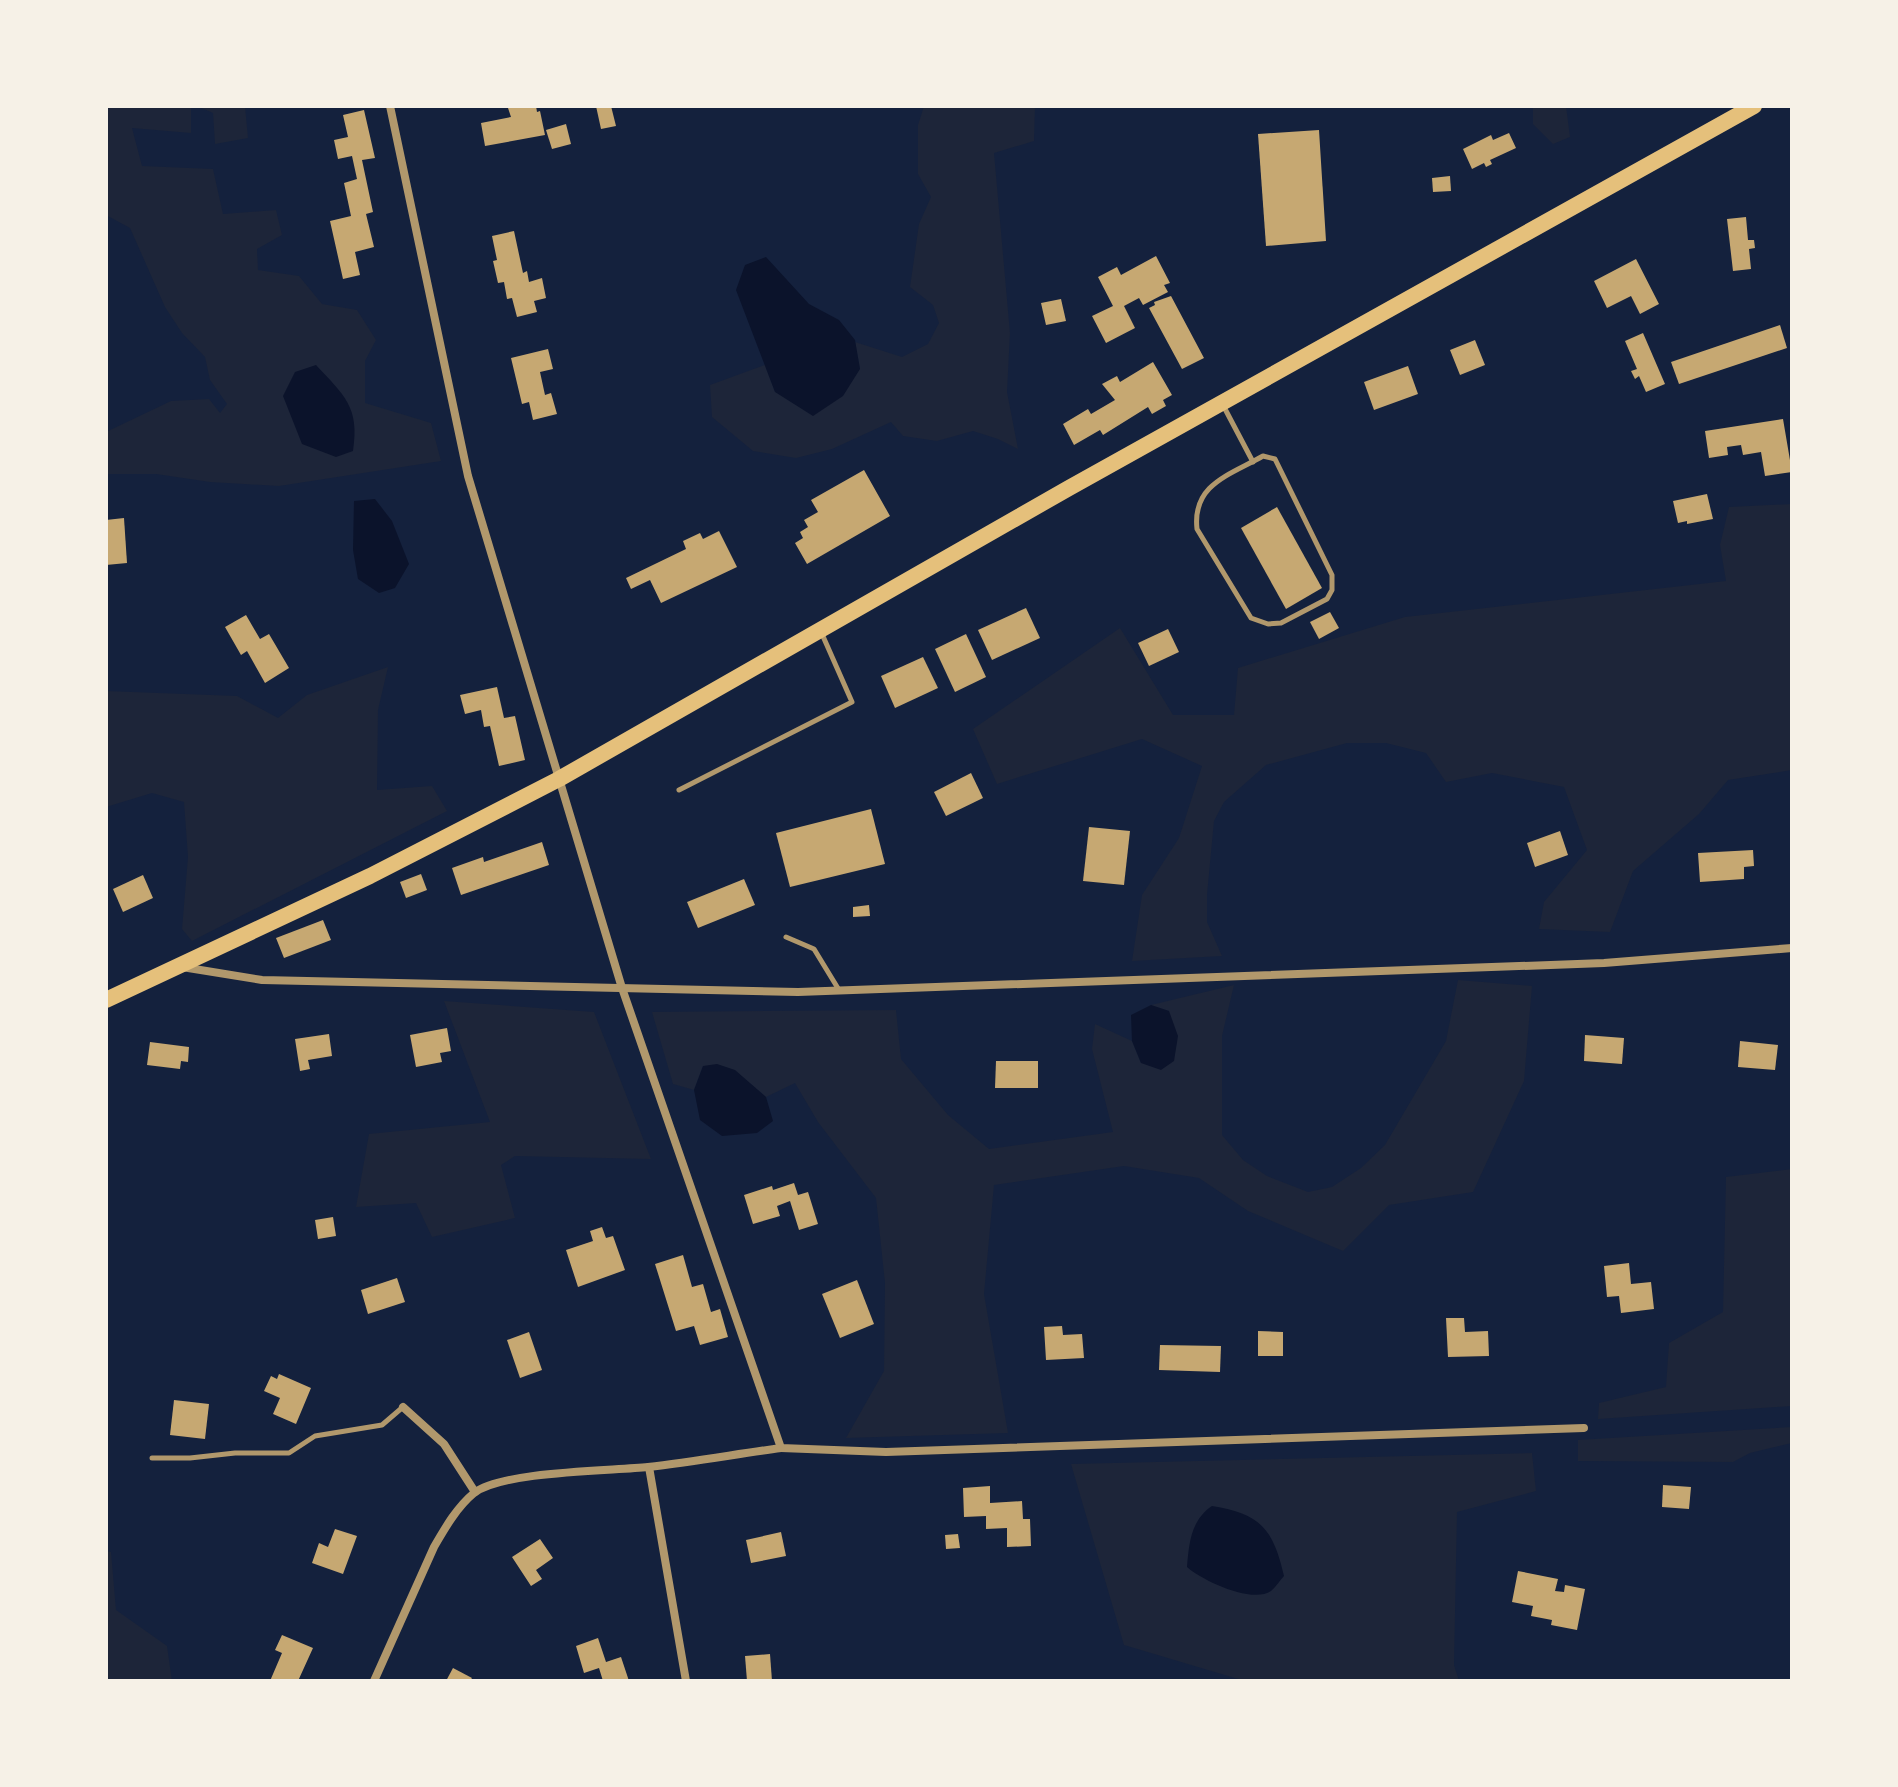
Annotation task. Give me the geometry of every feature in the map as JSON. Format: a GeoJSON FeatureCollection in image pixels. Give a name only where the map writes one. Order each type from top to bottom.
{"type":"FeatureCollection","features":[{"type":"Feature","properties":{"kind":"main road"},"geometry":{"type":"LineString","coordinates":[[106,1000],[370,876],[559,779],[820,629],[1754,106]]}},
{"type":"Feature","properties":{"kind":"street"},"geometry":{"type":"LineString","coordinates":[[390,106],[468,476],[622,988],[781,1448]]}},
{"type":"Feature","properties":{"kind":"street"},"geometry":{"type":"LineString","coordinates":[[177,966],[262,980],[840,991],[1604,963],[1792,948]]}},
{"type":"Feature","properties":{"kind":"street"},"geometry":{"type":"LineString","coordinates":[[403,1407],[444,1444],[475,1492]]}},
{"type":"Feature","properties":{"kind":"street"},"geometry":{"type":"LineString","coordinates":[[374,1681],[434,1547],[475,1492],[493,1484],[525,1478],[649,1467],[781,1448],[886,1452],[1584,1428]]}},
{"type":"Feature","properties":{"kind":"street"},"geometry":{"type":"LineString","coordinates":[[649,1467],[686,1681]]}},
{"type":"Feature","properties":{"kind":"lane"},"geometry":{"type":"LineString","coordinates":[[1222,403],[1253,462]]}},
{"type":"Feature","properties":{"kind":"lane"},"geometry":{"type":"LineString","coordinates":[[1263,456],[1275,459],[1332,575],[1332,590],[1327,599],[1281,623],[1268,624],[1251,618],[1197,529],[1195,515],[1203,493],[1253,462],[1263,456]]}},
{"type":"Feature","properties":{"kind":"lane"},"geometry":{"type":"LineString","coordinates":[[679,790],[852,702],[820,629]]}},
{"type":"Feature","properties":{"kind":"lane"},"geometry":{"type":"LineString","coordinates":[[786,937],[814,949],[840,991]]}},
{"type":"Feature","properties":{"kind":"lane"},"geometry":{"type":"LineString","coordinates":[[152,1458],[289,1453],[315,1436],[382,1425],[403,1407]]}},
{"type":"Feature","properties":{"kind":"shaded area"},"geometry":{"type":"Polygon","coordinates":[[[106,106],[191,106],[191,133],[132,128],[142,166],[213,169],[223,214],[276,210],[282,235],[257,249],[258,270],[299,276],[322,304],[357,310],[376,340],[365,361],[365,403],[431,423],[441,461],[279,486],[210,482],[156,474],[106,474],[106,432],[171,401],[209,399],[220,413],[227,404],[210,380],[205,357],[182,333],[165,307],[130,228],[106,215],[106,106]]]}},
{"type":"Feature","properties":{"kind":"shaded area"},"geometry":{"type":"Polygon","coordinates":[[[197,106],[245,106],[248,138],[215,144],[213,113],[197,106]]]}},
{"type":"Feature","properties":{"kind":"shaded area"},"geometry":{"type":"Polygon","coordinates":[[[924,106],[1035,106],[1034,141],[994,153],[1010,333],[1007,392],[1018,449],[973,431],[937,441],[903,436],[891,422],[832,449],[796,458],[753,451],[712,417],[710,385],[765,365],[775,392],[860,369],[855,342],[902,357],[928,344],[939,323],[933,305],[910,287],[919,224],[931,197],[918,174],[918,125],[924,106]]]}},
{"type":"Feature","properties":{"kind":"shaded area"},"geometry":{"type":"Polygon","coordinates":[[[1533,106],[1566,106],[1570,137],[1553,144],[1533,124],[1533,106]]]}},
{"type":"Feature","properties":{"kind":"shaded area"},"geometry":{"type":"Polygon","coordinates":[[[766,257],[809,304],[839,320],[855,340],[860,369],[843,396],[813,416],[775,392],[736,290],[745,265],[766,257]]]}},
{"type":"Feature","properties":{"kind":"shaded area"},"geometry":{"type":"Polygon","coordinates":[[[316,365],[342,394],[352,412],[353,451],[336,457],[302,444],[283,396],[295,372],[316,365]]]}},
{"type":"Feature","properties":{"kind":"shaded area"},"geometry":{"type":"Polygon","coordinates":[[[375,499],[392,521],[409,564],[395,588],[379,593],[358,579],[353,550],[354,501],[375,499]]]}},
{"type":"Feature","properties":{"kind":"shaded area"},"geometry":{"type":"Polygon","coordinates":[[[1792,504],[1792,770],[1728,780],[1699,814],[1633,871],[1610,932],[1539,929],[1544,902],[1587,850],[1564,787],[1492,773],[1446,782],[1426,753],[1386,743],[1347,743],[1266,765],[1224,802],[1214,821],[1207,895],[1207,922],[1222,956],[1132,961],[1142,895],[1179,838],[1202,766],[1142,739],[997,784],[973,729],[1120,628],[1173,715],[1234,715],[1238,668],[1405,617],[1726,581],[1720,545],[1729,507],[1792,504]]]}},
{"type":"Feature","properties":{"kind":"shaded area"},"geometry":{"type":"Polygon","coordinates":[[[388,667],[378,710],[377,790],[432,786],[447,811],[192,941],[182,929],[188,857],[184,802],[152,793],[106,807],[106,691],[237,696],[278,718],[307,695],[388,667]]]}},
{"type":"Feature","properties":{"kind":"shaded area"},"geometry":{"type":"Polygon","coordinates":[[[1458,980],[1532,986],[1524,1081],[1473,1192],[1389,1205],[1343,1251],[1248,1211],[1199,1178],[1124,1166],[994,1185],[984,1294],[1008,1433],[846,1438],[884,1371],[885,1283],[876,1198],[818,1122],[795,1083],[766,1097],[735,1071],[703,1066],[694,1090],[673,1084],[652,1012],[896,1010],[901,1059],[948,1115],[989,1149],[1113,1132],[1092,1049],[1095,1024],[1132,1041],[1141,1063],[1169,1011],[1151,1005],[1234,985],[1222,1036],[1222,1135],[1243,1160],[1267,1176],[1308,1192],[1332,1187],[1361,1168],[1385,1145],[1446,1041],[1458,980]]]}},
{"type":"Feature","properties":{"kind":"shaded area"},"geometry":{"type":"Polygon","coordinates":[[[444,1001],[594,1012],[651,1159],[515,1156],[501,1165],[515,1218],[432,1237],[416,1203],[356,1207],[369,1134],[490,1122],[444,1001]]]}},
{"type":"Feature","properties":{"kind":"shaded area"},"geometry":{"type":"Polygon","coordinates":[[[1151,1005],[1169,1011],[1178,1036],[1174,1061],[1161,1070],[1141,1063],[1132,1041],[1131,1015],[1151,1005]]]}},
{"type":"Feature","properties":{"kind":"shaded area"},"geometry":{"type":"Polygon","coordinates":[[[717,1064],[735,1070],[766,1097],[773,1121],[757,1133],[722,1136],[700,1120],[694,1090],[703,1066],[717,1064]]]}},
{"type":"Feature","properties":{"kind":"shaded area"},"geometry":{"type":"Polygon","coordinates":[[[1792,1169],[1792,1406],[1598,1419],[1599,1403],[1666,1387],[1669,1343],[1723,1312],[1726,1177],[1792,1169]]]}},
{"type":"Feature","properties":{"kind":"shaded area"},"geometry":{"type":"Polygon","coordinates":[[[1792,1427],[1792,1443],[1750,1453],[1733,1462],[1578,1461],[1578,1440],[1792,1427]]]}},
{"type":"Feature","properties":{"kind":"shaded area"},"geometry":{"type":"Polygon","coordinates":[[[1532,1453],[1536,1491],[1457,1512],[1454,1665],[1459,1681],[1245,1681],[1124,1645],[1071,1464],[1532,1453]]]}},
{"type":"Feature","properties":{"kind":"shaded area"},"geometry":{"type":"Polygon","coordinates":[[[1212,1506],[1253,1519],[1269,1535],[1284,1576],[1271,1591],[1252,1595],[1240,1593],[1216,1584],[1187,1567],[1195,1525],[1212,1506]]]}},
{"type":"Feature","properties":{"kind":"shaded area"},"geometry":{"type":"Polygon","coordinates":[[[106,1551],[111,1552],[116,1610],[167,1646],[172,1681],[106,1681],[106,1551]]]}},
{"type":"Feature","properties":{"kind":"building"},"geometry":{"type":"Polygon","coordinates":[[[536,106],[545,135],[485,146],[481,123],[511,117],[508,108],[536,106]]]}},
{"type":"Feature","properties":{"kind":"building"},"geometry":{"type":"Polygon","coordinates":[[[596,106],[611,106],[616,126],[601,129],[596,106]]]}},
{"type":"Feature","properties":{"kind":"building"},"geometry":{"type":"Polygon","coordinates":[[[364,110],[375,158],[362,160],[373,212],[366,214],[374,247],[355,252],[360,275],[343,279],[330,221],[351,216],[344,183],[357,179],[352,156],[338,159],[334,140],[348,137],[343,115],[364,110]]]}},
{"type":"Feature","properties":{"kind":"building"},"geometry":{"type":"Polygon","coordinates":[[[566,124],[571,144],[552,149],[546,130],[566,124]]]}},
{"type":"Feature","properties":{"kind":"building"},"geometry":{"type":"Polygon","coordinates":[[[1319,130],[1326,241],[1266,246],[1258,134],[1319,130]]]}},
{"type":"Feature","properties":{"kind":"building"},"geometry":{"type":"Polygon","coordinates":[[[1509,133],[1516,148],[1490,160],[1492,164],[1486,167],[1484,163],[1472,169],[1463,149],[1491,135],[1493,140],[1509,133]]]}},
{"type":"Feature","properties":{"kind":"building"},"geometry":{"type":"Polygon","coordinates":[[[1450,176],[1451,191],[1433,192],[1432,178],[1450,176]]]}},
{"type":"Feature","properties":{"kind":"building"},"geometry":{"type":"Polygon","coordinates":[[[1746,217],[1748,240],[1754,240],[1755,248],[1749,249],[1751,269],[1733,271],[1727,219],[1746,217]]]}},
{"type":"Feature","properties":{"kind":"building"},"geometry":{"type":"Polygon","coordinates":[[[514,231],[523,273],[527,271],[529,282],[542,278],[546,298],[534,301],[537,312],[517,317],[512,298],[507,299],[504,282],[498,283],[492,236],[514,231]]]}},
{"type":"Feature","properties":{"kind":"building"},"geometry":{"type":"Polygon","coordinates":[[[1156,256],[1170,283],[1164,285],[1168,292],[1143,305],[1139,298],[1124,306],[1135,328],[1106,343],[1092,316],[1113,306],[1098,277],[1117,267],[1121,275],[1156,256]]]}},
{"type":"Feature","properties":{"kind":"building"},"geometry":{"type":"Polygon","coordinates":[[[1636,259],[1659,304],[1640,314],[1631,296],[1607,308],[1594,281],[1636,259]]]}},
{"type":"Feature","properties":{"kind":"building"},"geometry":{"type":"Polygon","coordinates":[[[1171,296],[1204,358],[1182,369],[1149,308],[1155,305],[1154,302],[1171,296]]]}},
{"type":"Feature","properties":{"kind":"building"},"geometry":{"type":"Polygon","coordinates":[[[1061,299],[1066,321],[1046,325],[1041,303],[1061,299]]]}},
{"type":"Feature","properties":{"kind":"building"},"geometry":{"type":"Polygon","coordinates":[[[1780,325],[1787,348],[1679,384],[1671,362],[1780,325]]]}},
{"type":"Feature","properties":{"kind":"building"},"geometry":{"type":"Polygon","coordinates":[[[1643,333],[1665,384],[1646,392],[1639,376],[1635,379],[1631,371],[1637,369],[1625,341],[1643,333]]]}},
{"type":"Feature","properties":{"kind":"building"},"geometry":{"type":"Polygon","coordinates":[[[1475,340],[1485,365],[1460,375],[1450,350],[1475,340]]]}},
{"type":"Feature","properties":{"kind":"building"},"geometry":{"type":"Polygon","coordinates":[[[548,349],[553,369],[540,372],[545,395],[551,393],[557,414],[533,420],[529,402],[522,404],[511,358],[548,349]]]}},
{"type":"Feature","properties":{"kind":"building"},"geometry":{"type":"Polygon","coordinates":[[[1153,362],[1172,395],[1163,400],[1166,406],[1152,414],[1148,407],[1103,435],[1100,430],[1074,445],[1063,424],[1088,409],[1091,414],[1115,400],[1102,384],[1117,376],[1120,382],[1153,362]]]}},
{"type":"Feature","properties":{"kind":"building"},"geometry":{"type":"Polygon","coordinates":[[[1408,366],[1418,394],[1374,410],[1364,382],[1408,366]]]}},
{"type":"Feature","properties":{"kind":"building"},"geometry":{"type":"Polygon","coordinates":[[[1783,419],[1792,472],[1765,476],[1761,452],[1743,455],[1741,445],[1727,447],[1728,455],[1709,458],[1705,431],[1783,419]]]}},
{"type":"Feature","properties":{"kind":"building"},"geometry":{"type":"Polygon","coordinates":[[[864,470],[890,516],[807,564],[795,543],[803,538],[800,532],[808,527],[804,520],[818,512],[811,500],[864,470]]]}},
{"type":"Feature","properties":{"kind":"building"},"geometry":{"type":"Polygon","coordinates":[[[1707,494],[1713,519],[1678,523],[1673,501],[1707,494]]]}},
{"type":"Feature","properties":{"kind":"building"},"geometry":{"type":"Polygon","coordinates":[[[1277,507],[1322,588],[1286,609],[1241,528],[1277,507]]]}},
{"type":"Feature","properties":{"kind":"building"},"geometry":{"type":"Polygon","coordinates":[[[124,518],[127,563],[106,565],[106,520],[124,518]]]}},
{"type":"Feature","properties":{"kind":"building"},"geometry":{"type":"Polygon","coordinates":[[[719,531],[737,567],[661,603],[650,580],[631,589],[626,578],[686,549],[683,541],[700,533],[703,539],[719,531]]]}},
{"type":"Feature","properties":{"kind":"building"},"geometry":{"type":"Polygon","coordinates":[[[1026,608],[1040,638],[992,660],[978,630],[1026,608]]]}},
{"type":"Feature","properties":{"kind":"building"},"geometry":{"type":"Polygon","coordinates":[[[1330,612],[1339,628],[1319,639],[1310,622],[1330,612]]]}},
{"type":"Feature","properties":{"kind":"building"},"geometry":{"type":"Polygon","coordinates":[[[246,615],[260,639],[269,634],[289,668],[265,683],[247,651],[241,655],[225,627],[246,615]]]}},
{"type":"Feature","properties":{"kind":"building"},"geometry":{"type":"Polygon","coordinates":[[[1168,629],[1179,652],[1149,666],[1138,643],[1168,629]]]}},
{"type":"Feature","properties":{"kind":"building"},"geometry":{"type":"Polygon","coordinates":[[[966,634],[986,677],[955,692],[935,649],[966,634]]]}},
{"type":"Feature","properties":{"kind":"building"},"geometry":{"type":"Polygon","coordinates":[[[923,657],[938,688],[895,708],[881,676],[923,657]]]}},
{"type":"Feature","properties":{"kind":"building"},"geometry":{"type":"Polygon","coordinates":[[[497,687],[504,718],[515,716],[525,760],[499,766],[490,726],[484,727],[481,710],[465,714],[460,695],[497,687]]]}},
{"type":"Feature","properties":{"kind":"building"},"geometry":{"type":"Polygon","coordinates":[[[971,773],[983,798],[946,816],[934,792],[971,773]]]}},
{"type":"Feature","properties":{"kind":"building"},"geometry":{"type":"Polygon","coordinates":[[[871,809],[885,864],[790,887],[776,833],[871,809]]]}},
{"type":"Feature","properties":{"kind":"building"},"geometry":{"type":"Polygon","coordinates":[[[1089,827],[1130,831],[1124,885],[1083,881],[1089,827]]]}},
{"type":"Feature","properties":{"kind":"building"},"geometry":{"type":"Polygon","coordinates":[[[1560,831],[1568,855],[1535,867],[1527,843],[1560,831]]]}},
{"type":"Feature","properties":{"kind":"building"},"geometry":{"type":"Polygon","coordinates":[[[542,842],[549,865],[461,895],[452,868],[483,857],[484,862],[542,842]]]}},
{"type":"Feature","properties":{"kind":"building"},"geometry":{"type":"Polygon","coordinates":[[[1753,850],[1754,866],[1744,867],[1744,879],[1700,882],[1698,853],[1753,850]]]}},
{"type":"Feature","properties":{"kind":"building"},"geometry":{"type":"Polygon","coordinates":[[[421,874],[427,890],[406,898],[400,882],[421,874]]]}},
{"type":"Feature","properties":{"kind":"building"},"geometry":{"type":"Polygon","coordinates":[[[143,875],[153,898],[123,912],[113,889],[143,875]]]}},
{"type":"Feature","properties":{"kind":"building"},"geometry":{"type":"Polygon","coordinates":[[[744,879],[755,905],[698,928],[687,902],[744,879]]]}},
{"type":"Feature","properties":{"kind":"building"},"geometry":{"type":"Polygon","coordinates":[[[869,905],[870,916],[853,917],[853,907],[869,905]]]}},
{"type":"Feature","properties":{"kind":"building"},"geometry":{"type":"Polygon","coordinates":[[[323,920],[331,940],[284,958],[276,938],[323,920]]]}},
{"type":"Feature","properties":{"kind":"building"},"geometry":{"type":"Polygon","coordinates":[[[447,1028],[451,1051],[440,1053],[442,1062],[416,1067],[410,1035],[447,1028]]]}},
{"type":"Feature","properties":{"kind":"building"},"geometry":{"type":"Polygon","coordinates":[[[329,1034],[332,1056],[308,1060],[310,1069],[300,1071],[295,1039],[329,1034]]]}},
{"type":"Feature","properties":{"kind":"building"},"geometry":{"type":"Polygon","coordinates":[[[1585,1035],[1624,1038],[1622,1064],[1584,1061],[1585,1035]]]}},
{"type":"Feature","properties":{"kind":"building"},"geometry":{"type":"Polygon","coordinates":[[[1740,1041],[1778,1045],[1775,1070],[1738,1067],[1740,1041]]]}},
{"type":"Feature","properties":{"kind":"building"},"geometry":{"type":"Polygon","coordinates":[[[150,1042],[189,1047],[188,1062],[181,1061],[180,1069],[147,1065],[150,1042]]]}},
{"type":"Feature","properties":{"kind":"building"},"geometry":{"type":"Polygon","coordinates":[[[996,1061],[1038,1061],[1038,1088],[995,1088],[996,1061]]]}},
{"type":"Feature","properties":{"kind":"building"},"geometry":{"type":"Polygon","coordinates":[[[794,1183],[798,1195],[808,1192],[818,1224],[799,1230],[790,1201],[777,1206],[780,1216],[753,1224],[744,1195],[794,1183]]]}},
{"type":"Feature","properties":{"kind":"building"},"geometry":{"type":"Polygon","coordinates":[[[333,1217],[336,1236],[318,1239],[315,1220],[333,1217]]]}},
{"type":"Feature","properties":{"kind":"building"},"geometry":{"type":"Polygon","coordinates":[[[602,1227],[606,1238],[613,1236],[625,1270],[578,1287],[566,1250],[593,1241],[590,1231],[602,1227]]]}},
{"type":"Feature","properties":{"kind":"building"},"geometry":{"type":"Polygon","coordinates":[[[683,1255],[692,1287],[703,1284],[711,1312],[720,1309],[728,1337],[700,1345],[694,1326],[676,1331],[655,1264],[683,1255]]]}},
{"type":"Feature","properties":{"kind":"building"},"geometry":{"type":"Polygon","coordinates":[[[1629,1263],[1631,1284],[1651,1282],[1654,1309],[1621,1313],[1619,1296],[1607,1297],[1604,1266],[1629,1263]]]}},
{"type":"Feature","properties":{"kind":"building"},"geometry":{"type":"Polygon","coordinates":[[[397,1278],[405,1302],[368,1314],[361,1290],[397,1278]]]}},
{"type":"Feature","properties":{"kind":"building"},"geometry":{"type":"Polygon","coordinates":[[[857,1280],[874,1324],[840,1338],[822,1294],[857,1280]]]}},
{"type":"Feature","properties":{"kind":"building"},"geometry":{"type":"Polygon","coordinates":[[[1446,1318],[1464,1318],[1465,1332],[1488,1331],[1489,1356],[1448,1357],[1446,1318]]]}},
{"type":"Feature","properties":{"kind":"building"},"geometry":{"type":"Polygon","coordinates":[[[1062,1326],[1063,1335],[1082,1334],[1084,1358],[1046,1360],[1044,1327],[1062,1326]]]}},
{"type":"Feature","properties":{"kind":"building"},"geometry":{"type":"Polygon","coordinates":[[[1258,1331],[1283,1332],[1283,1356],[1258,1356],[1258,1331]]]}},
{"type":"Feature","properties":{"kind":"building"},"geometry":{"type":"Polygon","coordinates":[[[529,1332],[542,1370],[520,1378],[507,1340],[529,1332]]]}},
{"type":"Feature","properties":{"kind":"building"},"geometry":{"type":"Polygon","coordinates":[[[1160,1345],[1221,1346],[1220,1372],[1159,1370],[1160,1345]]]}},
{"type":"Feature","properties":{"kind":"building"},"geometry":{"type":"Polygon","coordinates":[[[279,1374],[311,1388],[296,1424],[273,1414],[280,1398],[264,1391],[271,1376],[277,1379],[279,1374]]]}},
{"type":"Feature","properties":{"kind":"building"},"geometry":{"type":"Polygon","coordinates":[[[174,1400],[209,1404],[205,1439],[170,1435],[174,1400]]]}},
{"type":"Feature","properties":{"kind":"building"},"geometry":{"type":"Polygon","coordinates":[[[1663,1485],[1691,1487],[1689,1509],[1662,1507],[1663,1485]]]}},
{"type":"Feature","properties":{"kind":"building"},"geometry":{"type":"Polygon","coordinates":[[[990,1486],[990,1503],[1022,1501],[1023,1519],[1030,1519],[1031,1546],[1007,1547],[1007,1528],[986,1529],[986,1516],[964,1517],[963,1488],[990,1486]]]}},
{"type":"Feature","properties":{"kind":"building"},"geometry":{"type":"Polygon","coordinates":[[[335,1529],[357,1536],[343,1574],[312,1563],[319,1543],[328,1547],[335,1529]]]}},
{"type":"Feature","properties":{"kind":"building"},"geometry":{"type":"Polygon","coordinates":[[[781,1532],[786,1556],[751,1563],[746,1540],[781,1532]]]}},
{"type":"Feature","properties":{"kind":"building"},"geometry":{"type":"Polygon","coordinates":[[[958,1534],[960,1548],[946,1549],[945,1535],[958,1534]]]}},
{"type":"Feature","properties":{"kind":"building"},"geometry":{"type":"Polygon","coordinates":[[[540,1539],[553,1558],[536,1570],[542,1579],[531,1586],[512,1557],[540,1539]]]}},
{"type":"Feature","properties":{"kind":"building"},"geometry":{"type":"Polygon","coordinates":[[[1518,1571],[1558,1579],[1555,1591],[1564,1592],[1565,1585],[1585,1589],[1577,1630],[1551,1625],[1552,1620],[1531,1616],[1533,1606],[1512,1602],[1518,1571]]]}},
{"type":"Feature","properties":{"kind":"building"},"geometry":{"type":"Polygon","coordinates":[[[282,1635],[313,1648],[298,1681],[270,1681],[282,1653],[275,1650],[282,1635]]]}},
{"type":"Feature","properties":{"kind":"building"},"geometry":{"type":"Polygon","coordinates":[[[598,1638],[606,1662],[621,1657],[629,1681],[603,1681],[599,1668],[584,1673],[576,1646],[598,1638]]]}},
{"type":"Feature","properties":{"kind":"building"},"geometry":{"type":"Polygon","coordinates":[[[770,1654],[772,1681],[747,1681],[745,1656],[770,1654]]]}},
{"type":"Feature","properties":{"kind":"building"},"geometry":{"type":"Polygon","coordinates":[[[453,1668],[472,1678],[470,1681],[446,1681],[453,1668]]]}}]}
